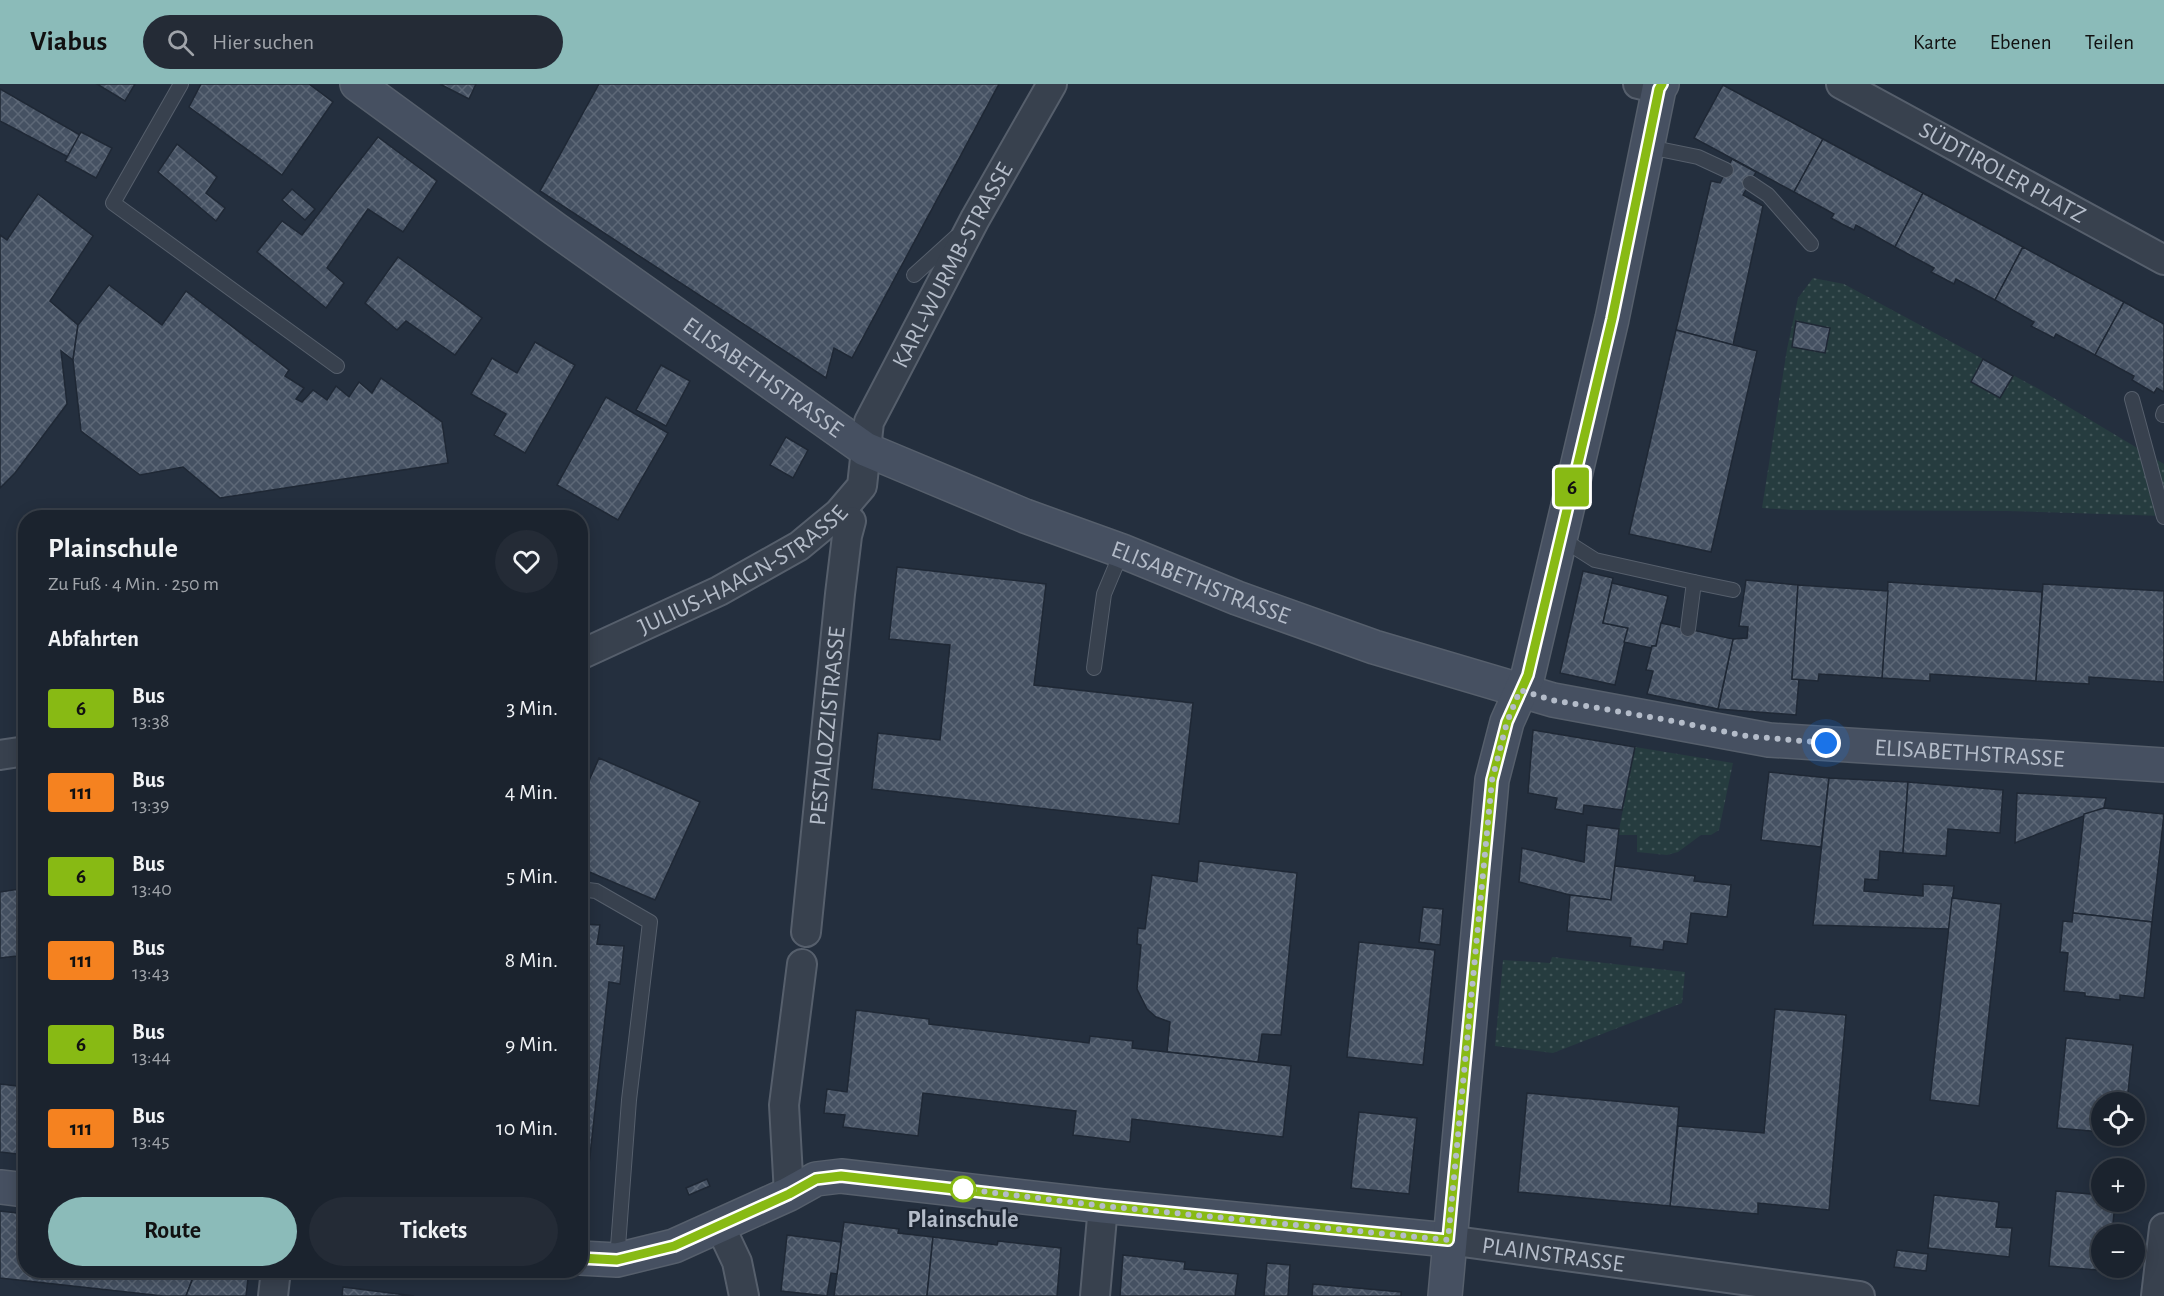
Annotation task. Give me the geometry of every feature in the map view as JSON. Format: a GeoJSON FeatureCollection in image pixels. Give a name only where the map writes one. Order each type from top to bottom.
{"type":"FeatureCollection","features":[{"type":"Feature","properties":{"kind":"street","name":"ELISABETHSTRASSE"},"geometry":{"type":"LineString","coordinates":[[357,84],[555,229],[866,449],[1025,516],[1122,551],[1189,570],[1237,598],[1374,647],[1552,700],[1769,740],[2164,765]]}},
{"type":"Feature","properties":{"kind":"street","name":"KARL-WURMB-STRASSE"},"geometry":{"type":"LineString","coordinates":[[866,449],[868,422],[975,219],[1052,84]]}},
{"type":"Feature","properties":{"kind":"street","name":"SÜDTIROLER PLATZ"},"geometry":{"type":"LineString","coordinates":[[1841,84],[2164,260]]}},
{"type":"Feature","properties":{"kind":"street"},"geometry":{"type":"LineString","coordinates":[[1444,1296],[1492,780],[1507,722],[1528,675],[1612,319],[1649,147],[1653,86]]}},
{"type":"Feature","properties":{"kind":"street","name":"JULIUS-HAAGN-STRASSE"},"geometry":{"type":"LineString","coordinates":[[588,651],[719,591],[799,546],[839,513],[862,486],[866,449]]}},
{"type":"Feature","properties":{"kind":"street","name":"PESTALOZZISTRASSE"},"geometry":{"type":"LineString","coordinates":[[806,932],[840,594],[851,521]]}},
{"type":"Feature","properties":{"kind":"street"},"geometry":{"type":"LineString","coordinates":[[0,755],[18,752]]}},
{"type":"Feature","properties":{"kind":"street"},"geometry":{"type":"LineString","coordinates":[[789,1194],[784,1105],[802,964]]}},
{"type":"Feature","properties":{"kind":"street","name":"PLAINSTRASSE"},"geometry":{"type":"LineString","coordinates":[[588,1258],[617,1260],[674,1246],[789,1194],[816,1179],[841,1176],[1103,1206],[1448,1240],[1860,1296]]}},
{"type":"Feature","properties":{"kind":"street"},"geometry":{"type":"LineString","coordinates":[[0,1187],[18,1189]]}},
{"type":"Feature","properties":{"kind":"street"},"geometry":{"type":"LineString","coordinates":[[1095,1296],[1103,1206]]}},
{"type":"Feature","properties":{"kind":"street"},"geometry":{"type":"LineString","coordinates":[[719,1224],[737,1262],[744,1296]]}},
{"type":"Feature","properties":{"kind":"street"},"geometry":{"type":"LineString","coordinates":[[2156,1296],[2164,1228]]}},
{"type":"Feature","properties":{"kind":"street"},"geometry":{"type":"LineString","coordinates":[[273,1296],[275,1278]]}},
{"type":"Feature","properties":{"kind":"lane"},"geometry":{"type":"LineString","coordinates":[[181,84],[113,203],[337,366]]}},
{"type":"Feature","properties":{"kind":"lane"},"geometry":{"type":"LineString","coordinates":[[1649,147],[1698,157],[1726,170]]}},
{"type":"Feature","properties":{"kind":"lane"},"geometry":{"type":"LineString","coordinates":[[1750,183],[1768,195],[1811,244]]}},
{"type":"Feature","properties":{"kind":"lane"},"geometry":{"type":"LineString","coordinates":[[914,275],[975,219]]}},
{"type":"Feature","properties":{"kind":"lane"},"geometry":{"type":"LineString","coordinates":[[2132,399],[2164,517]]}},
{"type":"Feature","properties":{"kind":"lane"},"geometry":{"type":"LineString","coordinates":[[1559,542],[1573,546],[1595,560],[1733,590]]}},
{"type":"Feature","properties":{"kind":"lane"},"geometry":{"type":"LineString","coordinates":[[1094,668],[1104,594],[1122,551]]}},
{"type":"Feature","properties":{"kind":"lane"},"geometry":{"type":"LineString","coordinates":[[1688,629],[1694,582]]}},
{"type":"Feature","properties":{"kind":"lane"},"geometry":{"type":"LineString","coordinates":[[588,890],[596,891],[650,922],[629,1100],[617,1260]]}},
{"type":"Feature","properties":{"kind":"green space"},"geometry":{"type":"Polygon","coordinates":[[[1813,278],[1844,284],[2037,388],[2164,464],[2164,516],[2007,511],[1762,508],[1787,349],[1798,298],[1813,278]]]}},
{"type":"Feature","properties":{"kind":"green space"},"geometry":{"type":"Polygon","coordinates":[[[1635,747],[1733,763],[1719,830],[1711,835],[1701,835],[1678,852],[1667,855],[1637,852],[1637,835],[1618,835],[1635,747]]]}},
{"type":"Feature","properties":{"kind":"green space"},"geometry":{"type":"Polygon","coordinates":[[[1552,957],[1685,972],[1682,1003],[1553,1053],[1495,1046],[1503,960],[1550,963],[1552,957]]]}},
{"type":"Feature","properties":{"kind":"building"},"geometry":{"type":"Polygon","coordinates":[[[97,84],[135,84],[125,101],[97,84]]]}},
{"type":"Feature","properties":{"kind":"building"},"geometry":{"type":"Polygon","coordinates":[[[201,84],[309,84],[333,102],[282,175],[189,107],[201,84]]]}},
{"type":"Feature","properties":{"kind":"building"},"geometry":{"type":"Polygon","coordinates":[[[440,84],[476,84],[469,99],[440,84]]]}},
{"type":"Feature","properties":{"kind":"building"},"geometry":{"type":"Polygon","coordinates":[[[599,84],[999,84],[852,358],[834,348],[826,378],[540,191],[599,84]]]}},
{"type":"Feature","properties":{"kind":"building"},"geometry":{"type":"Polygon","coordinates":[[[1723,85],[1823,139],[1794,192],[1694,138],[1723,85]]]}},
{"type":"Feature","properties":{"kind":"building"},"geometry":{"type":"Polygon","coordinates":[[[0,89],[80,135],[68,157],[0,121],[0,89]]]}},
{"type":"Feature","properties":{"kind":"building"},"geometry":{"type":"Polygon","coordinates":[[[81,132],[112,148],[96,178],[65,161],[81,132]]]}},
{"type":"Feature","properties":{"kind":"building"},"geometry":{"type":"Polygon","coordinates":[[[378,137],[437,181],[403,232],[368,209],[327,268],[344,283],[326,308],[257,252],[282,221],[302,235],[378,137]]]}},
{"type":"Feature","properties":{"kind":"building"},"geometry":{"type":"Polygon","coordinates":[[[1823,139],[1923,193],[1895,247],[1856,225],[1854,230],[1842,224],[1831,218],[1834,214],[1794,192],[1823,139]]]}},
{"type":"Feature","properties":{"kind":"building"},"geometry":{"type":"Polygon","coordinates":[[[177,144],[217,177],[206,193],[225,208],[216,221],[158,172],[177,144]]]}},
{"type":"Feature","properties":{"kind":"building"},"geometry":{"type":"Polygon","coordinates":[[[1732,159],[1756,172],[1743,195],[1763,206],[1733,345],[1676,330],[1711,181],[1720,183],[1732,159]]]}},
{"type":"Feature","properties":{"kind":"building"},"geometry":{"type":"Polygon","coordinates":[[[292,189],[315,209],[305,220],[282,200],[292,189]]]}},
{"type":"Feature","properties":{"kind":"building"},"geometry":{"type":"Polygon","coordinates":[[[1923,193],[2023,247],[1995,300],[1956,279],[1954,284],[1931,272],[1934,268],[1895,247],[1923,193]]]}},
{"type":"Feature","properties":{"kind":"building"},"geometry":{"type":"Polygon","coordinates":[[[38,194],[93,236],[50,301],[78,325],[73,360],[61,351],[67,404],[15,473],[0,488],[0,235],[7,240],[38,194]]]}},
{"type":"Feature","properties":{"kind":"building"},"geometry":{"type":"Polygon","coordinates":[[[2023,247],[2124,302],[2095,355],[2056,334],[2054,338],[2031,326],[2034,322],[1995,300],[2023,247]]]}},
{"type":"Feature","properties":{"kind":"building"},"geometry":{"type":"Polygon","coordinates":[[[398,257],[482,318],[455,355],[406,321],[397,330],[365,303],[398,257]]]}},
{"type":"Feature","properties":{"kind":"building"},"geometry":{"type":"Polygon","coordinates":[[[109,285],[162,325],[186,291],[289,370],[285,376],[304,388],[296,399],[302,402],[313,390],[327,400],[336,386],[349,397],[359,382],[372,393],[381,378],[442,422],[448,463],[220,498],[183,467],[140,475],[81,431],[73,360],[78,325],[109,285]]]}},
{"type":"Feature","properties":{"kind":"building"},"geometry":{"type":"Polygon","coordinates":[[[2124,302],[2164,324],[2164,392],[2157,388],[2154,393],[2132,380],[2134,376],[2095,355],[2124,302]]]}},
{"type":"Feature","properties":{"kind":"building"},"geometry":{"type":"Polygon","coordinates":[[[1796,321],[1830,328],[1825,353],[1792,347],[1796,321]]]}},
{"type":"Feature","properties":{"kind":"building"},"geometry":{"type":"Polygon","coordinates":[[[1676,330],[1757,351],[1711,552],[1629,534],[1676,330]]]}},
{"type":"Feature","properties":{"kind":"building"},"geometry":{"type":"Polygon","coordinates":[[[535,342],[575,365],[525,453],[494,435],[506,414],[471,394],[492,358],[517,373],[535,342]]]}},
{"type":"Feature","properties":{"kind":"building"},"geometry":{"type":"Polygon","coordinates":[[[1983,359],[2013,376],[2000,398],[1971,382],[1983,359]]]}},
{"type":"Feature","properties":{"kind":"building"},"geometry":{"type":"Polygon","coordinates":[[[661,365],[690,381],[666,426],[636,410],[661,365]]]}},
{"type":"Feature","properties":{"kind":"building"},"geometry":{"type":"Polygon","coordinates":[[[606,397],[668,433],[618,520],[557,485],[606,397]]]}},
{"type":"Feature","properties":{"kind":"building"},"geometry":{"type":"Polygon","coordinates":[[[786,437],[808,450],[793,478],[770,465],[786,437]]]}},
{"type":"Feature","properties":{"kind":"building"},"geometry":{"type":"Polygon","coordinates":[[[897,567],[1046,584],[1034,685],[1193,703],[1179,824],[872,789],[878,733],[940,740],[950,645],[889,639],[897,567]]]}},
{"type":"Feature","properties":{"kind":"building"},"geometry":{"type":"Polygon","coordinates":[[[1583,571],[1613,578],[1603,623],[1628,628],[1615,685],[1560,673],[1583,571]]]}},
{"type":"Feature","properties":{"kind":"building"},"geometry":{"type":"Polygon","coordinates":[[[1746,580],[1798,585],[1792,679],[1799,679],[1796,715],[1718,709],[1733,639],[1747,638],[1748,627],[1739,626],[1746,580]]]}},
{"type":"Feature","properties":{"kind":"building"},"geometry":{"type":"Polygon","coordinates":[[[1888,582],[2042,592],[2036,681],[1930,674],[1930,681],[1882,678],[1888,582]]]}},
{"type":"Feature","properties":{"kind":"building"},"geometry":{"type":"Polygon","coordinates":[[[1612,583],[1668,596],[1656,646],[1651,648],[1624,642],[1628,628],[1603,623],[1612,583]]]}},
{"type":"Feature","properties":{"kind":"building"},"geometry":{"type":"Polygon","coordinates":[[[2043,584],[2164,591],[2164,682],[2089,677],[2089,684],[2036,681],[2043,584]]]}},
{"type":"Feature","properties":{"kind":"building"},"geometry":{"type":"Polygon","coordinates":[[[1798,585],[1888,591],[1882,678],[1819,674],[1818,681],[1792,679],[1798,585]]]}},
{"type":"Feature","properties":{"kind":"building"},"geometry":{"type":"Polygon","coordinates":[[[1661,623],[1733,639],[1718,709],[1647,694],[1653,671],[1646,670],[1652,646],[1656,646],[1661,623]]]}},
{"type":"Feature","properties":{"kind":"building"},"geometry":{"type":"Polygon","coordinates":[[[1533,730],[1635,747],[1622,810],[1584,805],[1583,814],[1555,809],[1557,798],[1528,793],[1533,730]]]}},
{"type":"Feature","properties":{"kind":"building"},"geometry":{"type":"Polygon","coordinates":[[[599,758],[700,802],[655,900],[588,871],[588,783],[599,758]]]}},
{"type":"Feature","properties":{"kind":"building"},"geometry":{"type":"Polygon","coordinates":[[[1769,772],[1829,778],[1821,847],[1761,840],[1769,772]]]}},
{"type":"Feature","properties":{"kind":"building"},"geometry":{"type":"Polygon","coordinates":[[[1829,778],[1908,782],[1903,853],[1880,851],[1878,880],[1865,879],[1864,891],[1923,896],[1923,884],[1954,886],[1949,929],[1813,925],[1829,778]]]}},
{"type":"Feature","properties":{"kind":"building"},"geometry":{"type":"Polygon","coordinates":[[[1908,782],[2003,790],[2000,833],[1948,829],[1946,856],[1903,853],[1908,782]]]}},
{"type":"Feature","properties":{"kind":"building"},"geometry":{"type":"Polygon","coordinates":[[[2017,793],[2106,798],[2104,808],[2015,843],[2017,793]]]}},
{"type":"Feature","properties":{"kind":"building"},"geometry":{"type":"Polygon","coordinates":[[[2104,808],[2164,814],[2152,922],[2073,913],[2084,814],[2104,808]]]}},
{"type":"Feature","properties":{"kind":"building"},"geometry":{"type":"Polygon","coordinates":[[[1587,825],[1619,829],[1611,900],[1570,895],[1519,882],[1522,848],[1584,862],[1587,825]]]}},
{"type":"Feature","properties":{"kind":"building"},"geometry":{"type":"Polygon","coordinates":[[[1199,861],[1297,873],[1281,1035],[1262,1034],[1258,1062],[1167,1052],[1170,1022],[1156,1017],[1147,1009],[1137,989],[1141,945],[1137,944],[1138,928],[1145,929],[1152,875],[1197,882],[1199,861]]]}},
{"type":"Feature","properties":{"kind":"building"},"geometry":{"type":"Polygon","coordinates":[[[1615,866],[1695,876],[1694,881],[1731,885],[1727,917],[1691,913],[1687,944],[1664,941],[1663,950],[1630,946],[1631,938],[1567,931],[1570,895],[1611,900],[1615,866]]]}},
{"type":"Feature","properties":{"kind":"building"},"geometry":{"type":"Polygon","coordinates":[[[18,889],[18,956],[0,958],[0,892],[18,889]]]}},
{"type":"Feature","properties":{"kind":"building"},"geometry":{"type":"Polygon","coordinates":[[[1952,898],[2001,904],[1979,1106],[1930,1100],[1952,898]]]}},
{"type":"Feature","properties":{"kind":"building"},"geometry":{"type":"Polygon","coordinates":[[[1423,907],[1443,909],[1440,945],[1419,942],[1423,907]]]}},
{"type":"Feature","properties":{"kind":"building"},"geometry":{"type":"Polygon","coordinates":[[[2073,913],[2152,922],[2144,998],[2120,995],[2120,1000],[2064,991],[2068,953],[2060,952],[2063,921],[2072,922],[2073,913]]]}},
{"type":"Feature","properties":{"kind":"building"},"geometry":{"type":"Polygon","coordinates":[[[588,924],[600,925],[597,944],[624,946],[620,984],[609,982],[588,1174],[588,924]]]}},
{"type":"Feature","properties":{"kind":"building"},"geometry":{"type":"Polygon","coordinates":[[[1359,942],[1435,950],[1423,1065],[1347,1057],[1359,942]]]}},
{"type":"Feature","properties":{"kind":"building"},"geometry":{"type":"Polygon","coordinates":[[[1775,1009],[1846,1015],[1829,1210],[1758,1203],[1758,1214],[1670,1206],[1678,1126],[1764,1133],[1775,1009]]]}},
{"type":"Feature","properties":{"kind":"building"},"geometry":{"type":"Polygon","coordinates":[[[856,1010],[929,1019],[929,1024],[1089,1043],[1090,1036],[1133,1041],[1132,1048],[1291,1066],[1283,1137],[1132,1119],[1130,1142],[1073,1135],[1076,1111],[923,1093],[918,1136],[843,1127],[845,1115],[824,1113],[827,1089],[847,1092],[856,1010]]]}},
{"type":"Feature","properties":{"kind":"building"},"geometry":{"type":"Polygon","coordinates":[[[2066,1038],[2133,1045],[2128,1092],[2091,1092],[2091,1131],[2057,1128],[2066,1038]]]}},
{"type":"Feature","properties":{"kind":"building"},"geometry":{"type":"Polygon","coordinates":[[[0,1084],[18,1086],[18,1154],[0,1152],[0,1084]]]}},
{"type":"Feature","properties":{"kind":"building"},"geometry":{"type":"Polygon","coordinates":[[[1527,1093],[1679,1107],[1670,1206],[1518,1192],[1527,1093]]]}},
{"type":"Feature","properties":{"kind":"building"},"geometry":{"type":"Polygon","coordinates":[[[1359,1112],[1417,1118],[1409,1194],[1351,1188],[1359,1112]]]}},
{"type":"Feature","properties":{"kind":"building"},"geometry":{"type":"Polygon","coordinates":[[[707,1179],[710,1186],[689,1195],[686,1188],[707,1179]]]}},
{"type":"Feature","properties":{"kind":"building"},"geometry":{"type":"Polygon","coordinates":[[[2056,1191],[2091,1194],[2091,1212],[2114,1212],[2113,1224],[2091,1224],[2091,1270],[2049,1266],[2056,1191]]]}},
{"type":"Feature","properties":{"kind":"building"},"geometry":{"type":"Polygon","coordinates":[[[1934,1195],[1999,1202],[1996,1227],[2012,1228],[2009,1257],[1928,1248],[1934,1195]]]}},
{"type":"Feature","properties":{"kind":"building"},"geometry":{"type":"Polygon","coordinates":[[[0,1211],[18,1213],[18,1278],[193,1278],[186,1296],[163,1296],[0,1278],[0,1211]]]}},
{"type":"Feature","properties":{"kind":"building"},"geometry":{"type":"Polygon","coordinates":[[[844,1222],[899,1229],[898,1233],[933,1237],[927,1296],[834,1296],[844,1222]]]}},
{"type":"Feature","properties":{"kind":"building"},"geometry":{"type":"Polygon","coordinates":[[[787,1235],[841,1242],[837,1274],[831,1273],[827,1296],[781,1291],[787,1235]]]}},
{"type":"Feature","properties":{"kind":"building"},"geometry":{"type":"Polygon","coordinates":[[[933,1237],[997,1245],[998,1241],[1061,1248],[1057,1296],[927,1296],[933,1237]]]}},
{"type":"Feature","properties":{"kind":"building"},"geometry":{"type":"Polygon","coordinates":[[[1897,1250],[1928,1254],[1926,1271],[1894,1267],[1897,1250]]]}},
{"type":"Feature","properties":{"kind":"building"},"geometry":{"type":"Polygon","coordinates":[[[1123,1255],[1185,1262],[1184,1269],[1238,1274],[1235,1296],[1120,1296],[1123,1255]]]}},
{"type":"Feature","properties":{"kind":"building"},"geometry":{"type":"Polygon","coordinates":[[[1267,1263],[1290,1265],[1288,1296],[1264,1296],[1267,1263]]]}},
{"type":"Feature","properties":{"kind":"building"},"geometry":{"type":"Polygon","coordinates":[[[193,1278],[248,1278],[246,1296],[186,1296],[193,1278]]]}},
{"type":"Feature","properties":{"kind":"building"},"geometry":{"type":"Polygon","coordinates":[[[1313,1284],[1401,1292],[1401,1296],[1312,1296],[1313,1284]]]}},
{"type":"Feature","properties":{"kind":"building"},"geometry":{"type":"Polygon","coordinates":[[[343,1287],[414,1296],[342,1296],[343,1287]]]}},
{"type":"Feature","properties":{"kind":"bus line","name":"6"},"geometry":{"type":"LineString","coordinates":[[588,1258],[617,1260],[674,1246],[789,1194],[816,1179],[841,1176],[1103,1206],[1448,1240],[1492,780],[1507,722],[1528,675],[1612,319],[1649,147],[1659,89],[1662,84]]}},
{"type":"Feature","properties":{"kind":"place","name":"Plainschule"},"geometry":{"type":"Point","coordinates":[963,1189]}},
{"type":"Feature","properties":{"kind":"route"},"geometry":{"type":"LineString","coordinates":[[963,1189],[1103,1206],[1448,1240],[1492,780],[1507,722],[1520,690],[1552,700],[1769,740],[1826,743]]}}]}
